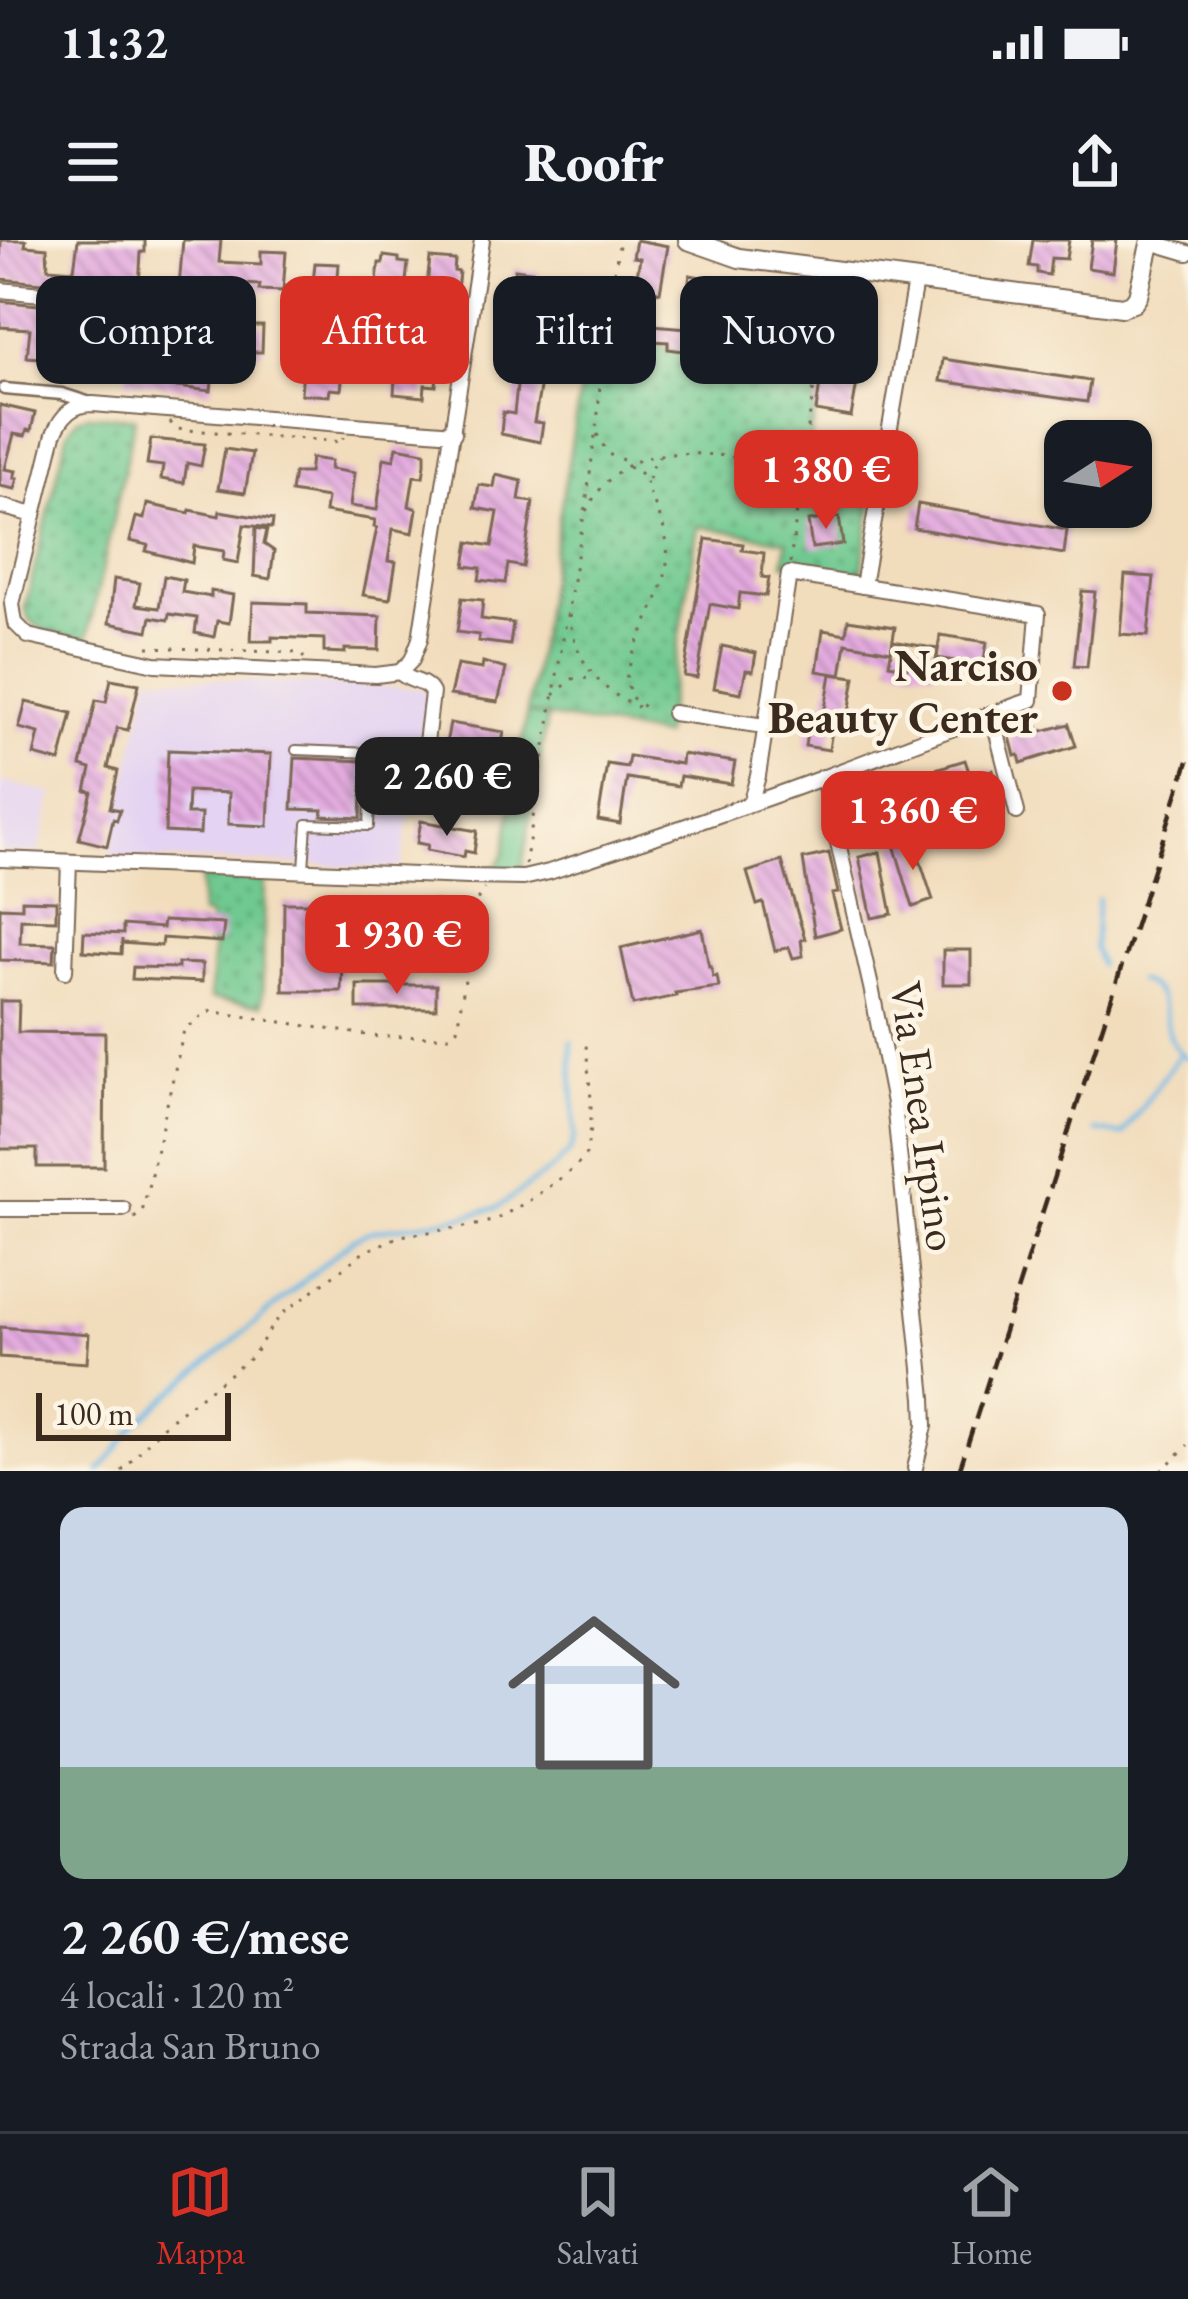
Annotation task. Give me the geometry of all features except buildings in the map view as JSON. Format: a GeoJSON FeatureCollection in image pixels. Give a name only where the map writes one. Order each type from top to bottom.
{"type":"FeatureCollection","features":[{"type":"Feature","properties":{"kind":"street"},"geometry":{"type":"LineString","coordinates":[[454,433],[79,406],[67,413],[54,434],[12,614],[18,628],[37,639],[154,664],[376,675],[400,672],[412,660],[420,639],[454,433],[482,240]]}},
{"type":"Feature","properties":{"kind":"street"},"geometry":{"type":"LineString","coordinates":[[688,240],[739,258],[1126,306],[1138,296],[1151,241],[1188,253]]}},
{"type":"Feature","properties":{"kind":"street"},"geometry":{"type":"LineString","coordinates":[[863,586],[914,281]]}},
{"type":"Feature","properties":{"kind":"street"},"geometry":{"type":"LineString","coordinates":[[0,290],[36,293]]}},
{"type":"Feature","properties":{"kind":"street"},"geometry":{"type":"LineString","coordinates":[[4,388],[62,394],[93,404]]}},
{"type":"Feature","properties":{"kind":"street"},"geometry":{"type":"LineString","coordinates":[[0,506],[34,515]]}},
{"type":"Feature","properties":{"kind":"street"},"geometry":{"type":"LineString","coordinates":[[0,859],[523,878],[751,804],[1031,700],[1038,614],[789,574],[751,804]]}},
{"type":"Feature","properties":{"kind":"street"},"geometry":{"type":"LineString","coordinates":[[400,672],[429,686],[433,696],[424,759]]}},
{"type":"Feature","properties":{"kind":"street"},"geometry":{"type":"LineString","coordinates":[[673,713],[765,726]]}},
{"type":"Feature","properties":{"kind":"street"},"geometry":{"type":"LineString","coordinates":[[992,713],[1017,812]]}},
{"type":"Feature","properties":{"kind":"street","name":"Via Enea Irpino"},"geometry":{"type":"LineString","coordinates":[[823,777],[894,1103],[924,1398],[925,1426],[915,1468]]}},
{"type":"Feature","properties":{"kind":"street"},"geometry":{"type":"LineString","coordinates":[[65,971],[69,862]]}},
{"type":"Feature","properties":{"kind":"street"},"geometry":{"type":"LineString","coordinates":[[0,1209],[123,1209]]}},
{"type":"Feature","properties":{"kind":"lane"},"geometry":{"type":"LineString","coordinates":[[296,750],[372,753],[369,826],[307,824],[304,871]]}},
{"type":"Feature","properties":{"kind":"path"},"geometry":{"type":"LineString","coordinates":[[613,276],[620,240]]}},
{"type":"Feature","properties":{"kind":"path"},"geometry":{"type":"LineString","coordinates":[[789,574],[830,269]]}},
{"type":"Feature","properties":{"kind":"path"},"geometry":{"type":"LineString","coordinates":[[169,419],[176,429],[343,442],[344,433]]}},
{"type":"Feature","properties":{"kind":"path"},"geometry":{"type":"LineString","coordinates":[[596,426],[608,454],[636,461]]}},
{"type":"Feature","properties":{"kind":"path"},"geometry":{"type":"LineString","coordinates":[[584,519],[594,497],[621,470],[667,452],[803,464]]}},
{"type":"Feature","properties":{"kind":"path"},"geometry":{"type":"LineString","coordinates":[[649,488],[653,464],[667,452]]}},
{"type":"Feature","properties":{"kind":"path"},"geometry":{"type":"LineString","coordinates":[[621,470],[632,467],[645,476],[666,529],[669,556],[626,680],[631,697],[647,710]]}},
{"type":"Feature","properties":{"kind":"path"},"geometry":{"type":"LineString","coordinates":[[569,607],[576,648],[598,682]]}},
{"type":"Feature","properties":{"kind":"path"},"geometry":{"type":"LineString","coordinates":[[141,647],[300,653],[307,662]]}},
{"type":"Feature","properties":{"kind":"path"},"geometry":{"type":"LineString","coordinates":[[553,700],[572,680],[588,677],[621,699],[647,710],[673,713]]}},
{"type":"Feature","properties":{"kind":"path"},"geometry":{"type":"LineString","coordinates":[[122,1471],[166,1423],[254,1356],[282,1314],[364,1252],[400,1236],[495,1220],[576,1167],[586,1154],[590,1128],[586,1045]]}},
{"type":"Feature","properties":{"kind":"path"},"geometry":{"type":"LineString","coordinates":[[1161,1471],[1188,1445]]}},
{"type":"Feature","properties":{"kind":"shaded area"},"geometry":{"type":"Polygon","coordinates":[[[150,676],[422,689],[428,702],[401,868],[109,857],[150,676]]]}},
{"type":"Feature","properties":{"kind":"shaded area"},"geometry":{"type":"Polygon","coordinates":[[[0,781],[53,793],[39,854],[0,852],[0,781]]]}},
{"type":"Feature","properties":{"kind":"green space"},"geometry":{"type":"Polygon","coordinates":[[[656,346],[680,350],[680,384],[818,384],[806,479],[873,493],[861,575],[784,563],[787,541],[698,526],[663,736],[527,713],[581,384],[656,384],[656,346]]]}},
{"type":"Feature","properties":{"kind":"green space"},"geometry":{"type":"Polygon","coordinates":[[[88,415],[135,418],[87,640],[41,628],[25,607],[68,432],[77,419],[88,415]]]}},
{"type":"Feature","properties":{"kind":"green space"},"geometry":{"type":"Polygon","coordinates":[[[527,713],[547,717],[522,869],[484,871],[497,866],[504,855],[527,713]]]}},
{"type":"Feature","properties":{"kind":"green space"},"geometry":{"type":"Polygon","coordinates":[[[201,877],[265,877],[262,1005],[210,999],[213,947],[209,945],[210,917],[200,914],[201,877]]]}},
{"type":"Feature","properties":{"kind":"waterway"},"geometry":{"type":"LineString","coordinates":[[1098,899],[1094,948],[1100,965]]}},
{"type":"Feature","properties":{"kind":"waterway"},"geometry":{"type":"LineString","coordinates":[[1138,981],[1158,995],[1171,1039],[1188,1058]]}},
{"type":"Feature","properties":{"kind":"waterway"},"geometry":{"type":"LineString","coordinates":[[100,1471],[137,1423],[352,1240],[369,1232],[497,1208],[556,1166],[570,1151],[575,1136],[571,1041]]}},
{"type":"Feature","properties":{"kind":"waterway"},"geometry":{"type":"LineString","coordinates":[[1095,1131],[1122,1135],[1180,1054]]}},
{"type":"Feature","properties":{"kind":"railway"},"geometry":{"type":"LineString","coordinates":[[959,1471],[1188,761]]}},
{"type":"Feature","properties":{"kind":"place","name":"Narciso Beauty Center"},"geometry":{"type":"Point","coordinates":[1062,691]}}]}
